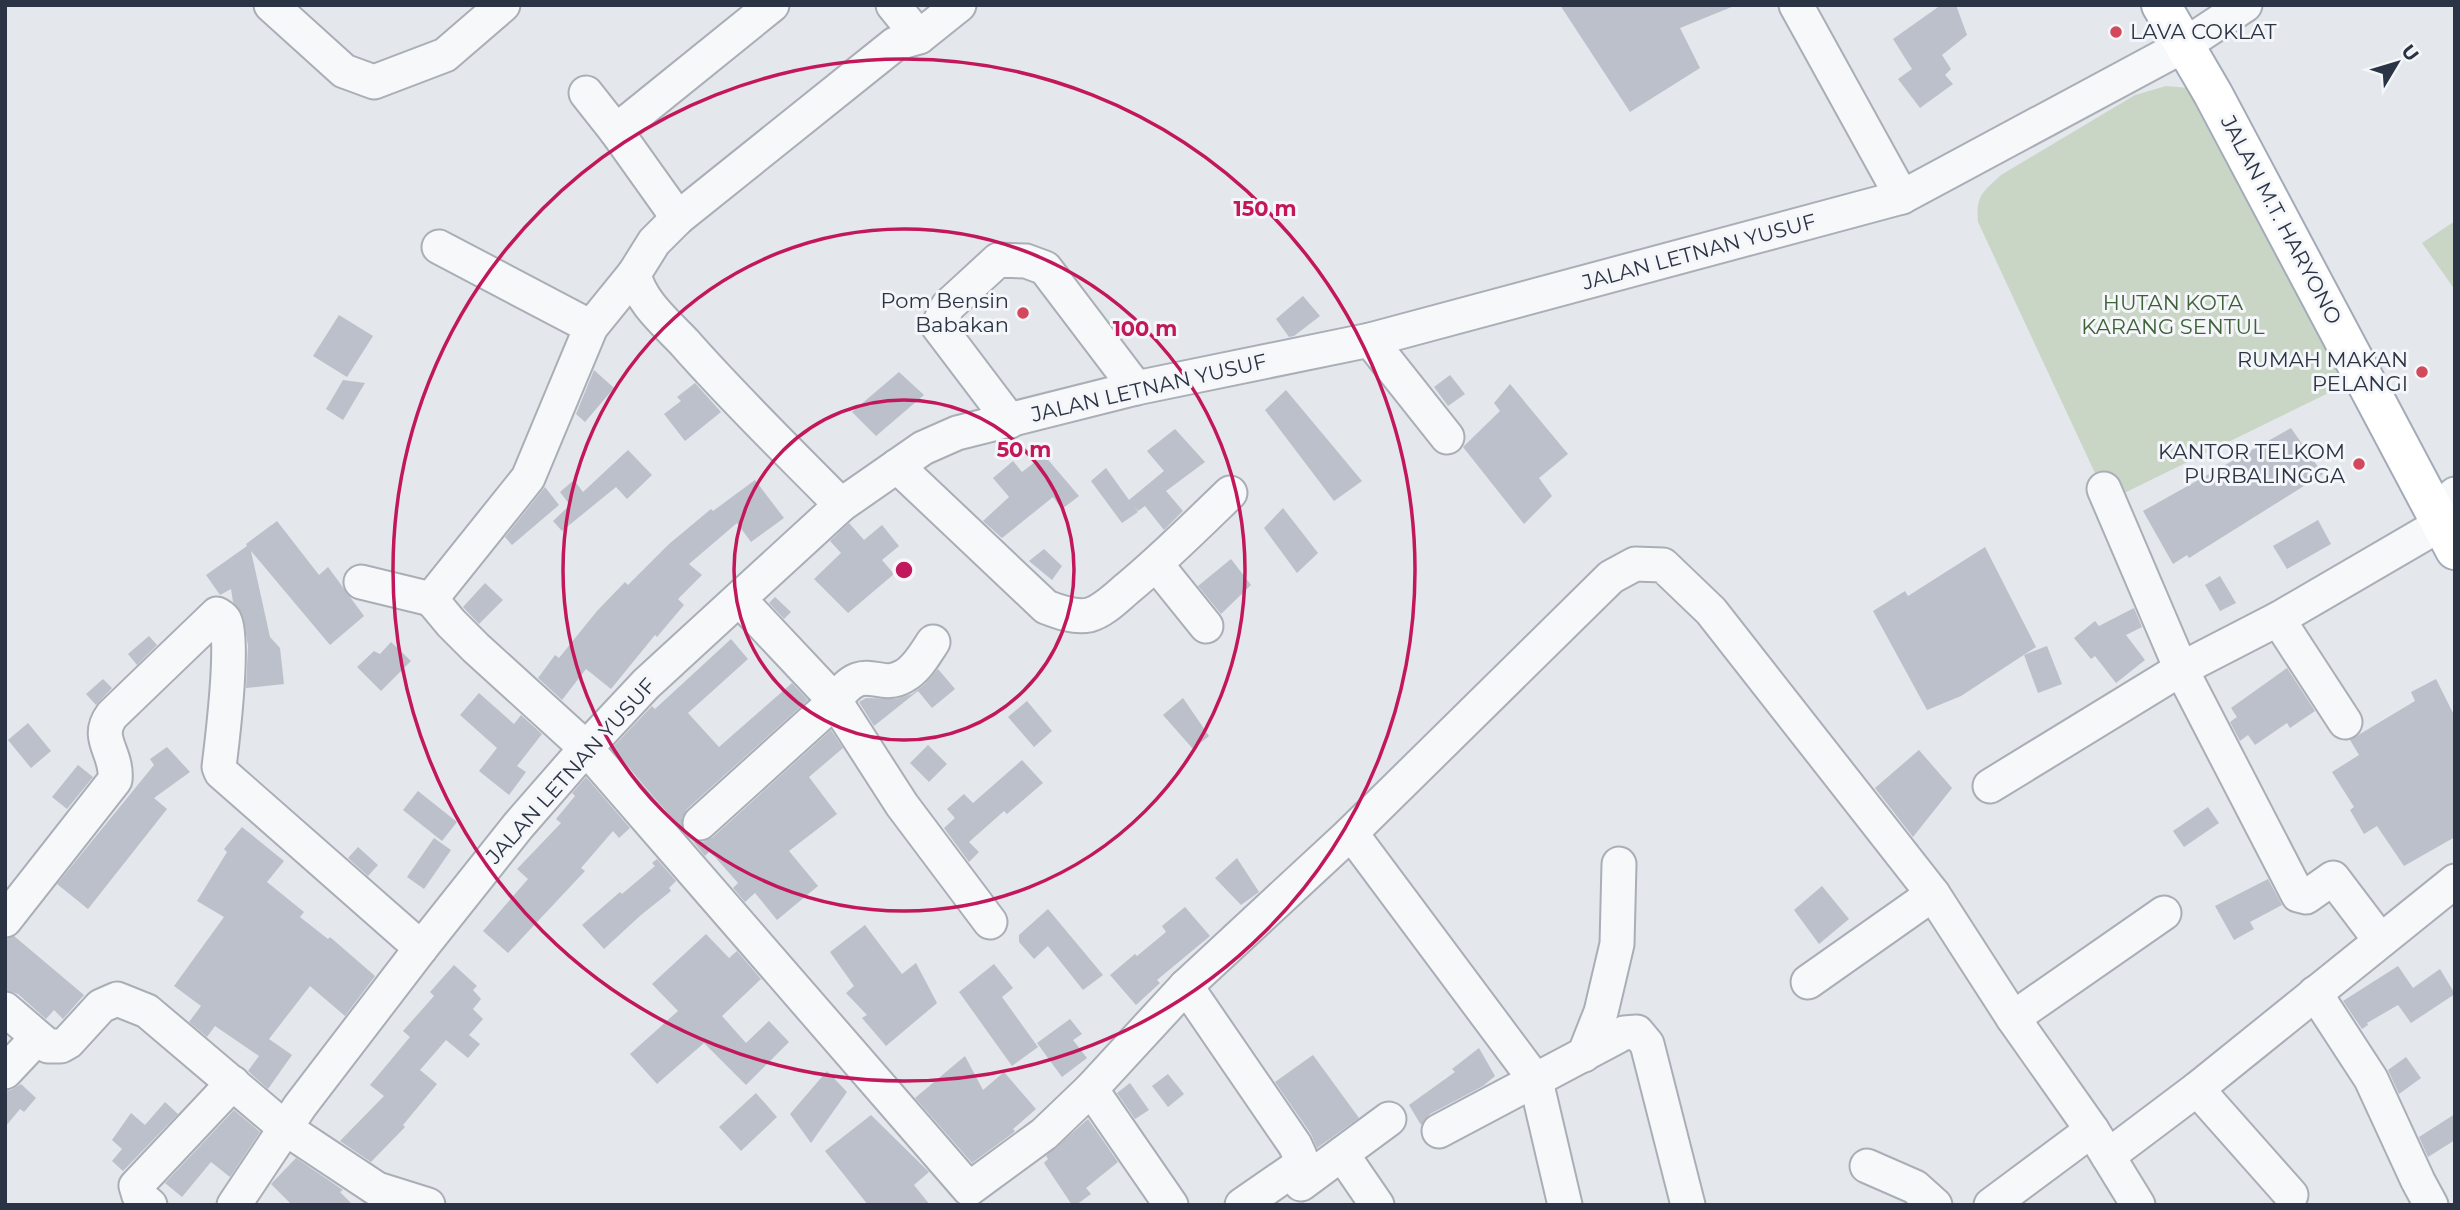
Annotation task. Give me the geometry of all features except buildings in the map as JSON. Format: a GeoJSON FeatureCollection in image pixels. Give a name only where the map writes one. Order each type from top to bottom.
{"type":"FeatureCollection","features":[{"type":"Feature","properties":{"kind":"main road","name":"JALAN M.T. HARYONO"},"geometry":{"type":"LineString","coordinates":[[2161,5],[2213,94],[2446,519]]}},
{"type":"Feature","properties":{"kind":"street"},"geometry":{"type":"LineString","coordinates":[[271,5],[344,71],[374,82],[445,55],[503,5]]}},
{"type":"Feature","properties":{"kind":"street"},"geometry":{"type":"LineString","coordinates":[[616,131],[772,5]]}},
{"type":"Feature","properties":{"kind":"street"},"geometry":{"type":"LineString","coordinates":[[893,5],[919,37]]}},
{"type":"Feature","properties":{"kind":"street"},"geometry":{"type":"LineString","coordinates":[[431,598],[528,478],[591,327],[634,274],[654,242],[678,218],[895,44],[919,37],[958,5]]}},
{"type":"Feature","properties":{"kind":"street"},"geometry":{"type":"LineString","coordinates":[[1796,5],[1902,197]]}},
{"type":"Feature","properties":{"kind":"street","name":"JALAN LETNAN YUSUF"},"geometry":{"type":"LineString","coordinates":[[245,1201],[285,1128],[421,948],[586,748],[646,684],[841,505],[923,449],[957,433],[1136,388],[1370,340],[1902,197],[2183,46],[2245,5]]}},
{"type":"Feature","properties":{"kind":"street"},"geometry":{"type":"LineString","coordinates":[[586,93],[678,218]]}},
{"type":"Feature","properties":{"kind":"street"},"geometry":{"type":"LineString","coordinates":[[439,247],[591,327]]}},
{"type":"Feature","properties":{"kind":"street"},"geometry":{"type":"LineString","coordinates":[[1010,421],[938,326],[948,306],[998,260],[1026,261],[1045,268],[1136,388]]}},
{"type":"Feature","properties":{"kind":"street"},"geometry":{"type":"LineString","coordinates":[[634,274],[640,292],[716,379],[841,505]]}},
{"type":"Feature","properties":{"kind":"street"},"geometry":{"type":"LineString","coordinates":[[1370,340],[1447,437]]}},
{"type":"Feature","properties":{"kind":"street"},"geometry":{"type":"LineString","coordinates":[[897,466],[1046,607],[1063,613],[1091,614],[1112,601],[1156,564],[1230,494]]}},
{"type":"Feature","properties":{"kind":"street"},"geometry":{"type":"LineString","coordinates":[[2104,489],[2181,669],[2299,897],[2306,897],[2333,878],[2380,940]]}},
{"type":"Feature","properties":{"kind":"street"},"geometry":{"type":"LineString","coordinates":[[1990,786],[2181,669],[2278,619],[2446,519]]}},
{"type":"Feature","properties":{"kind":"street"},"geometry":{"type":"LineString","coordinates":[[1156,564],[1206,626]]}},
{"type":"Feature","properties":{"kind":"street"},"geometry":{"type":"LineString","coordinates":[[361,582],[431,598],[468,639],[586,748],[974,1198],[1091,1089],[1186,986],[1352,833],[1611,577],[1635,564],[1663,565],[1711,611],[1933,894],[2013,1018],[2100,1143],[2138,1205]]}},
{"type":"Feature","properties":{"kind":"street"},"geometry":{"type":"LineString","coordinates":[[738,600],[835,701],[902,805],[990,922]]}},
{"type":"Feature","properties":{"kind":"street"},"geometry":{"type":"LineString","coordinates":[[5,920],[115,780],[114,762],[104,725],[217,614],[225,621],[229,632],[219,767],[223,775],[421,948]]}},
{"type":"Feature","properties":{"kind":"street"},"geometry":{"type":"LineString","coordinates":[[2278,619],[2345,722]]}},
{"type":"Feature","properties":{"kind":"street"},"geometry":{"type":"LineString","coordinates":[[700,824],[835,701],[841,692],[863,676],[895,680],[905,676],[919,663],[933,642]]}},
{"type":"Feature","properties":{"kind":"street"},"geometry":{"type":"LineString","coordinates":[[1352,833],[1536,1082],[1565,1205]]}},
{"type":"Feature","properties":{"kind":"street"},"geometry":{"type":"LineString","coordinates":[[1584,1055],[1601,1012],[1617,944],[1619,864]]}},
{"type":"Feature","properties":{"kind":"street"},"geometry":{"type":"LineString","coordinates":[[1991,1205],[2197,1088],[2380,940],[2452,892]]}},
{"type":"Feature","properties":{"kind":"street"},"geometry":{"type":"LineString","coordinates":[[1808,982],[1933,894]]}},
{"type":"Feature","properties":{"kind":"street"},"geometry":{"type":"LineString","coordinates":[[2013,1018],[2164,913]]}},
{"type":"Feature","properties":{"kind":"street"},"geometry":{"type":"LineString","coordinates":[[1186,986],[1297,1150],[1303,1187]]}},
{"type":"Feature","properties":{"kind":"street"},"geometry":{"type":"LineString","coordinates":[[2315,993],[2371,1080],[2431,1205]]}},
{"type":"Feature","properties":{"kind":"street"},"geometry":{"type":"LineString","coordinates":[[5,1009],[48,1046],[61,1046],[68,1042],[101,1006],[125,1002],[147,1011],[285,1128],[377,1189],[428,1205]]}},
{"type":"Feature","properties":{"kind":"street"},"geometry":{"type":"LineString","coordinates":[[1439,1130],[1536,1082],[1624,1033],[1637,1032],[1647,1044],[1688,1205]]}},
{"type":"Feature","properties":{"kind":"street"},"geometry":{"type":"LineString","coordinates":[[5,1072],[37,1038]]}},
{"type":"Feature","properties":{"kind":"street"},"geometry":{"type":"LineString","coordinates":[[150,1205],[139,1196],[136,1186],[233,1083]]}},
{"type":"Feature","properties":{"kind":"street"},"geometry":{"type":"LineString","coordinates":[[2197,1088],[2291,1195]]}},
{"type":"Feature","properties":{"kind":"street"},"geometry":{"type":"LineString","coordinates":[[1091,1089],[1171,1205]]}},
{"type":"Feature","properties":{"kind":"street"},"geometry":{"type":"LineString","coordinates":[[1242,1205],[1303,1187],[1389,1119]]}},
{"type":"Feature","properties":{"kind":"street"},"geometry":{"type":"LineString","coordinates":[[1342,1154],[1377,1205]]}},
{"type":"Feature","properties":{"kind":"street"},"geometry":{"type":"LineString","coordinates":[[1867,1166],[1915,1187],[1935,1205]]}},
{"type":"Feature","properties":{"kind":"green space","name":"HUTAN KOTA KARANG SENTUL"},"geometry":{"type":"Polygon","coordinates":[[[2166,86],[2190,88],[2361,377],[2108,501],[1978,222],[1978,206],[1982,195],[2001,175],[2135,95],[2166,86]]]}},
{"type":"Feature","properties":{"kind":"green space"},"geometry":{"type":"Polygon","coordinates":[[[2455,221],[2455,290],[2422,243],[2455,221]]]}},
{"type":"Feature","properties":{"kind":"place","name":"LAVA COKLAT"},"geometry":{"type":"Point","coordinates":[2116,32]}},
{"type":"Feature","properties":{"kind":"place","name":"Pom Bensin Babakan"},"geometry":{"type":"Point","coordinates":[1023,313]}},
{"type":"Feature","properties":{"kind":"place","name":"RUMAH MAKAN PELANGI"},"geometry":{"type":"Point","coordinates":[2422,372]}},
{"type":"Feature","properties":{"kind":"place","name":"KANTOR TELKOM PURBALINGGA"},"geometry":{"type":"Point","coordinates":[2359,464]}}]}
